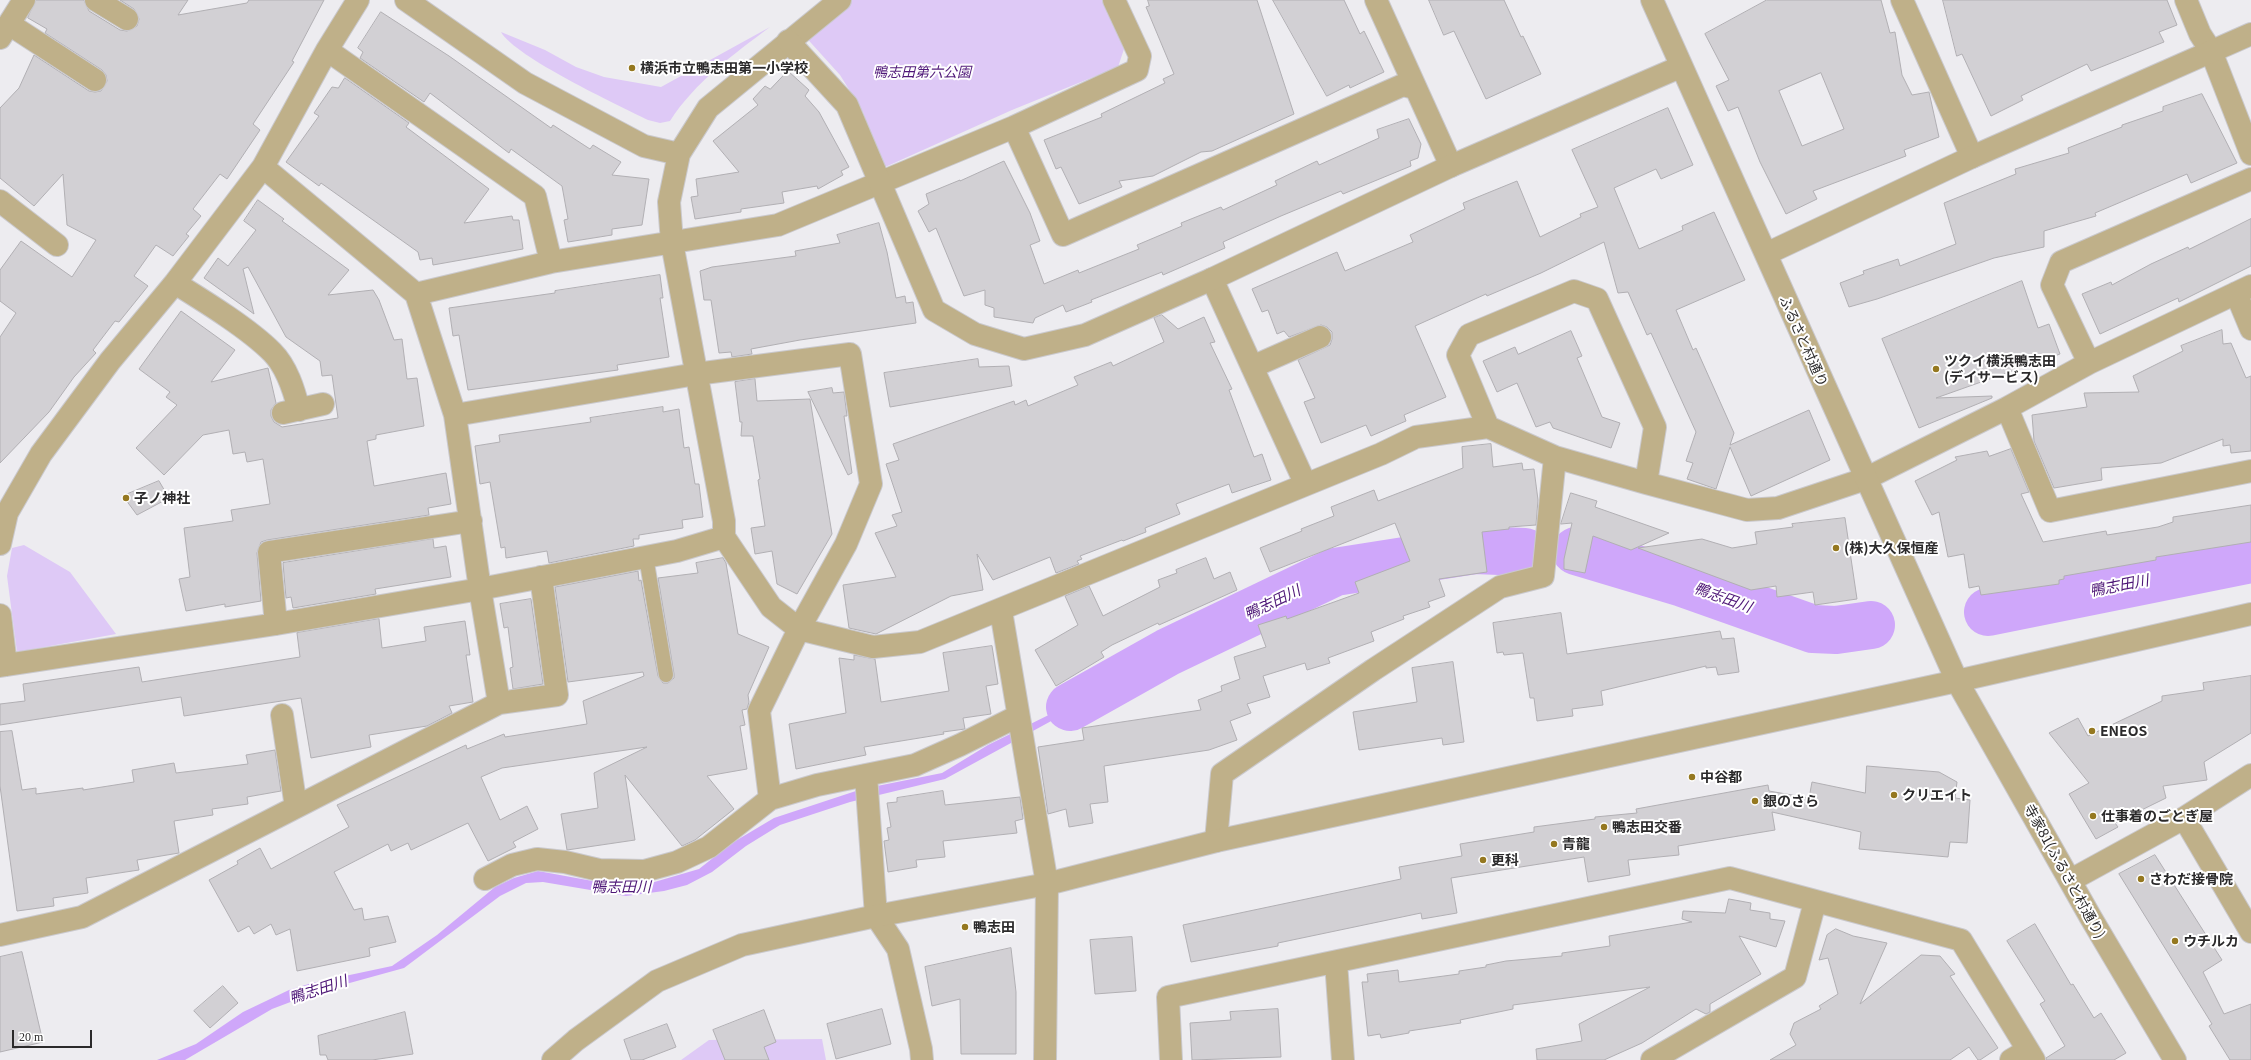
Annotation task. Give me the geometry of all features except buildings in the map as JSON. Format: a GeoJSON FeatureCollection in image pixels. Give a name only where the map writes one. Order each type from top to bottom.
{"type":"FeatureCollection","features":[{"type":"Feature","properties":{"kind":"street"},"geometry":{"type":"LineString","coordinates":[[24,0],[4,31],[95,80]]}},
{"type":"Feature","properties":{"kind":"street"},"geometry":{"type":"LineString","coordinates":[[96,0],[127,19]]}},
{"type":"Feature","properties":{"kind":"street"},"geometry":{"type":"LineString","coordinates":[[0,544],[7,513],[42,454],[110,361],[175,283],[263,167],[326,50],[358,0]]}},
{"type":"Feature","properties":{"kind":"street"},"geometry":{"type":"LineString","coordinates":[[406,0],[525,84],[644,146],[679,154]]}},
{"type":"Feature","properties":{"kind":"street"},"geometry":{"type":"LineString","coordinates":[[840,0],[802,33],[788,41],[708,108],[679,154],[669,202],[672,243],[724,521],[724,537],[771,607],[799,629],[873,647],[920,642],[1001,611],[1305,483],[1381,454],[1416,437],[1488,427],[1555,457],[1747,510],[1778,508],[1865,479],[2007,408],[2089,363],[2244,290],[2251,329]]}},
{"type":"Feature","properties":{"kind":"street"},"geometry":{"type":"LineString","coordinates":[[416,294],[551,262],[778,225],[1014,127],[1137,70],[1140,56],[1114,0]]}},
{"type":"Feature","properties":{"kind":"street"},"geometry":{"type":"LineString","coordinates":[[1376,0],[1451,166]]}},
{"type":"Feature","properties":{"kind":"street","name":"ふるさと村通り"},"geometry":{"type":"LineString","coordinates":[[1652,0],[1680,67],[1766,254],[1865,479],[1957,681]]}},
{"type":"Feature","properties":{"kind":"street"},"geometry":{"type":"LineString","coordinates":[[1902,0],[1972,157]]}},
{"type":"Feature","properties":{"kind":"street"},"geometry":{"type":"LineString","coordinates":[[2186,0],[2200,34],[2211,51],[2251,154]]}},
{"type":"Feature","properties":{"kind":"street"},"geometry":{"type":"LineString","coordinates":[[1766,254],[1972,157],[2251,34]]}},
{"type":"Feature","properties":{"kind":"street"},"geometry":{"type":"LineString","coordinates":[[788,41],[847,106],[934,310],[975,334],[1024,349],[1085,335],[1212,279],[1451,166],[1680,67]]}},
{"type":"Feature","properties":{"kind":"street"},"geometry":{"type":"LineString","coordinates":[[326,50],[535,196],[551,262]]}},
{"type":"Feature","properties":{"kind":"street"},"geometry":{"type":"LineString","coordinates":[[1014,127],[1063,235],[1403,85],[1415,88]]}},
{"type":"Feature","properties":{"kind":"street"},"geometry":{"type":"LineString","coordinates":[[263,167],[416,294],[455,415],[480,589],[500,703]]}},
{"type":"Feature","properties":{"kind":"street"},"geometry":{"type":"LineString","coordinates":[[2089,363],[2052,285],[2061,262],[2251,179]]}},
{"type":"Feature","properties":{"kind":"street"},"geometry":{"type":"LineString","coordinates":[[0,202],[57,246]]}},
{"type":"Feature","properties":{"kind":"street"},"geometry":{"type":"LineString","coordinates":[[1212,279],[1305,483]]}},
{"type":"Feature","properties":{"kind":"street"},"geometry":{"type":"LineString","coordinates":[[175,283],[273,352],[292,384],[291,412],[323,404]]}},
{"type":"Feature","properties":{"kind":"street"},"geometry":{"type":"LineString","coordinates":[[1488,427],[1458,355],[1468,335],[1574,291],[1597,299],[1655,428],[1646,482]]}},
{"type":"Feature","properties":{"kind":"street"},"geometry":{"type":"LineString","coordinates":[[1252,367],[1320,337]]}},
{"type":"Feature","properties":{"kind":"street"},"geometry":{"type":"LineString","coordinates":[[455,415],[696,374],[850,354],[871,484],[846,544],[799,629],[758,711],[770,798]]}},
{"type":"Feature","properties":{"kind":"street"},"geometry":{"type":"LineString","coordinates":[[2007,408],[2050,511],[2251,471]]}},
{"type":"Feature","properties":{"kind":"street"},"geometry":{"type":"LineString","coordinates":[[1216,841],[1222,774],[1373,670],[1500,587],[1543,576],[1555,457]]}},
{"type":"Feature","properties":{"kind":"street"},"geometry":{"type":"LineString","coordinates":[[276,624],[269,552],[471,522]]}},
{"type":"Feature","properties":{"kind":"street"},"geometry":{"type":"LineString","coordinates":[[0,616],[3,665],[276,624],[480,589],[541,576],[677,551],[724,537]]}},
{"type":"Feature","properties":{"kind":"street"},"geometry":{"type":"LineString","coordinates":[[0,935],[82,917],[500,703],[557,695],[541,576]]}},
{"type":"Feature","properties":{"kind":"street"},"geometry":{"type":"LineString","coordinates":[[1001,611],[1047,884],[1045,1060]]}},
{"type":"Feature","properties":{"kind":"street"},"geometry":{"type":"LineString","coordinates":[[553,1060],[576,1040],[657,981],[742,945],[876,916],[1047,884],[1216,841],[1957,681],[2251,614]]}},
{"type":"Feature","properties":{"kind":"street","name":"寺家81(ふるさと村通り)"},"geometry":{"type":"LineString","coordinates":[[1957,681],[2071,880],[2091,918],[2175,1060]]}},
{"type":"Feature","properties":{"kind":"street"},"geometry":{"type":"LineString","coordinates":[[282,715],[296,807]]}},
{"type":"Feature","properties":{"kind":"street"},"geometry":{"type":"LineString","coordinates":[[485,879],[512,865],[537,859],[565,862],[599,870],[644,871],[677,862],[709,847],[770,798],[817,785],[867,778],[915,765],[960,746],[1018,716]]}},
{"type":"Feature","properties":{"kind":"street"},"geometry":{"type":"LineString","coordinates":[[2071,880],[2184,818],[2251,775]]}},
{"type":"Feature","properties":{"kind":"street"},"geometry":{"type":"LineString","coordinates":[[867,778],[876,916],[898,949],[921,1049],[922,1060]]}},
{"type":"Feature","properties":{"kind":"street"},"geometry":{"type":"LineString","coordinates":[[2184,818],[2251,932]]}},
{"type":"Feature","properties":{"kind":"street"},"geometry":{"type":"LineString","coordinates":[[1171,1060],[1168,997],[1730,878],[1961,940],[2024,1057]]}},
{"type":"Feature","properties":{"kind":"street"},"geometry":{"type":"LineString","coordinates":[[1652,1060],[1795,977],[1815,902]]}},
{"type":"Feature","properties":{"kind":"street"},"geometry":{"type":"LineString","coordinates":[[1336,962],[1343,1060]]}},
{"type":"Feature","properties":{"kind":"lane"},"geometry":{"type":"LineString","coordinates":[[646,557],[666,675]]}},
{"type":"Feature","properties":{"kind":"green space","name":"鴨志田第六公園"},"geometry":{"type":"Polygon","coordinates":[[[845,0],[1103,0],[1124,49],[1118,67],[1012,110],[883,168],[863,112],[840,75],[802,33],[845,0]]]}},
{"type":"Feature","properties":{"kind":"green space"},"geometry":{"type":"Polygon","coordinates":[[[770,27],[729,58],[703,81],[670,121],[660,123],[648,120],[568,80],[526,54],[510,42],[501,32],[545,50],[576,67],[604,77],[661,87],[770,27]]]}},
{"type":"Feature","properties":{"kind":"green space"},"geometry":{"type":"Polygon","coordinates":[[[24,545],[70,572],[116,634],[17,652],[7,576],[12,548],[24,545]]]}},
{"type":"Feature","properties":{"kind":"green space"},"geometry":{"type":"Polygon","coordinates":[[[822,1039],[826,1060],[681,1060],[709,1040],[822,1039]]]}},
{"type":"Feature","properties":{"kind":"water"},"geometry":{"type":"Polygon","coordinates":[[[1126,672],[1130,678],[945,779],[850,802],[780,825],[746,846],[712,872],[687,885],[664,891],[626,896],[543,882],[526,883],[500,896],[404,968],[317,992],[272,1009],[185,1060],[157,1060],[196,1044],[243,1012],[289,990],[312,983],[392,966],[437,935],[495,887],[514,878],[538,871],[609,884],[651,883],[699,869],[732,843],[774,818],[862,789],[942,773],[988,745],[1081,699],[1126,672]]]}},
{"type":"Feature","properties":{"kind":"waterway","name":"鴨志田川"},"geometry":{"type":"LineString","coordinates":[[1070,707],[1168,652],[1335,572],[1475,550],[1525,552]]}},
{"type":"Feature","properties":{"kind":"waterway","name":"鴨志田川"},"geometry":{"type":"LineString","coordinates":[[1576,551],[1683,583],[1813,629],[1836,630],[1871,625]]}},
{"type":"Feature","properties":{"kind":"waterway","name":"鴨志田川"},"geometry":{"type":"LineString","coordinates":[[1988,612],[2251,559]]}},
{"type":"Feature","properties":{"kind":"place","name":"横浜市立鴨志田第一小学校"},"geometry":{"type":"Point","coordinates":[632,68]}},
{"type":"Feature","properties":{"kind":"place","name":"ツクイ横浜鴨志田 (デイサービス)"},"geometry":{"type":"Point","coordinates":[1936,369]}},
{"type":"Feature","properties":{"kind":"place","name":"子ノ神社"},"geometry":{"type":"Point","coordinates":[126,498]}},
{"type":"Feature","properties":{"kind":"place","name":"(株)大久保恒産"},"geometry":{"type":"Point","coordinates":[1836,548]}},
{"type":"Feature","properties":{"kind":"place","name":"ENEOS"},"geometry":{"type":"Point","coordinates":[2092,731]}},
{"type":"Feature","properties":{"kind":"place","name":"中谷都"},"geometry":{"type":"Point","coordinates":[1692,777]}},
{"type":"Feature","properties":{"kind":"place","name":"クリエイト"},"geometry":{"type":"Point","coordinates":[1894,795]}},
{"type":"Feature","properties":{"kind":"place","name":"銀のさら"},"geometry":{"type":"Point","coordinates":[1755,801]}},
{"type":"Feature","properties":{"kind":"place","name":"仕事着のごとぎ屋"},"geometry":{"type":"Point","coordinates":[2093,816]}},
{"type":"Feature","properties":{"kind":"place","name":"鴨志田交番"},"geometry":{"type":"Point","coordinates":[1604,827]}},
{"type":"Feature","properties":{"kind":"place","name":"青龍"},"geometry":{"type":"Point","coordinates":[1554,844]}},
{"type":"Feature","properties":{"kind":"place","name":"更科"},"geometry":{"type":"Point","coordinates":[1483,860]}},
{"type":"Feature","properties":{"kind":"place","name":"さわだ接骨院"},"geometry":{"type":"Point","coordinates":[2141,879]}},
{"type":"Feature","properties":{"kind":"place","name":"鴨志田"},"geometry":{"type":"Point","coordinates":[965,927]}},
{"type":"Feature","properties":{"kind":"place","name":"ウチルカ"},"geometry":{"type":"Point","coordinates":[2175,941]}}]}
